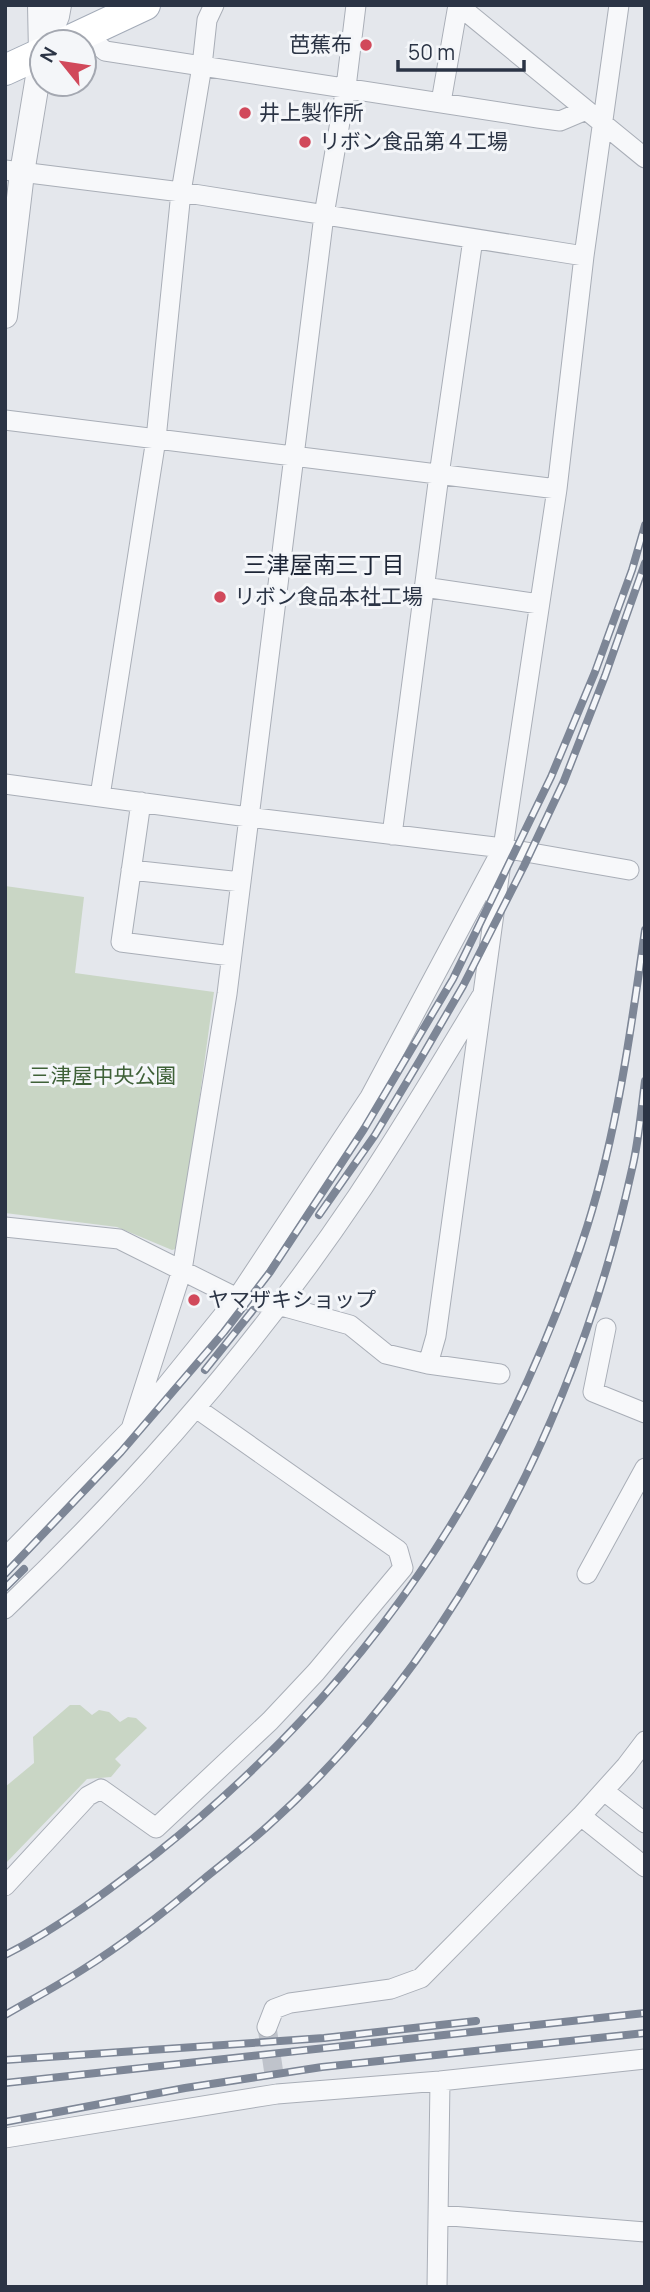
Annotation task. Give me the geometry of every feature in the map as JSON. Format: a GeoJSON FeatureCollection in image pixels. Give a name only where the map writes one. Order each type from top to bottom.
{"type":"FeatureCollection","features":[{"type":"Feature","properties":{"kind":"main road"},"geometry":{"type":"LineString","coordinates":[[96,28],[145,5]]}},
{"type":"Feature","properties":{"kind":"main road"},"geometry":{"type":"LineString","coordinates":[[5,70],[28,59]]}},
{"type":"Feature","properties":{"kind":"street"},"geometry":{"type":"LineString","coordinates":[[40,5],[41,28]]}},
{"type":"Feature","properties":{"kind":"street"},"geometry":{"type":"LineString","coordinates":[[52,28],[59,5]]}},
{"type":"Feature","properties":{"kind":"street"},"geometry":{"type":"LineString","coordinates":[[100,796],[156,439],[181,192],[207,20],[214,5]]}},
{"type":"Feature","properties":{"kind":"street"},"geometry":{"type":"LineString","coordinates":[[131,1429],[182,1270],[231,956],[324,215],[346,87],[356,5]]}},
{"type":"Feature","properties":{"kind":"street"},"geometry":{"type":"LineString","coordinates":[[441,102],[458,5],[645,158]]}},
{"type":"Feature","properties":{"kind":"street"},"geometry":{"type":"LineString","coordinates":[[428,1364],[436,1336],[503,848],[557,489],[584,256],[619,5]]}},
{"type":"Feature","properties":{"kind":"street"},"geometry":{"type":"LineString","coordinates":[[98,48],[559,121],[586,110]]}},
{"type":"Feature","properties":{"kind":"street"},"geometry":{"type":"LineString","coordinates":[[5,316],[13,172],[31,98]]}},
{"type":"Feature","properties":{"kind":"street"},"geometry":{"type":"LineString","coordinates":[[13,172],[181,192],[584,256]]}},
{"type":"Feature","properties":{"kind":"street"},"geometry":{"type":"LineString","coordinates":[[392,835],[472,239]]}},
{"type":"Feature","properties":{"kind":"street"},"geometry":{"type":"LineString","coordinates":[[5,420],[557,489]]}},
{"type":"Feature","properties":{"kind":"street"},"geometry":{"type":"LineString","coordinates":[[424,587],[540,604]]}},
{"type":"Feature","properties":{"kind":"street"},"geometry":{"type":"LineString","coordinates":[[5,784],[503,848],[629,870]]}},
{"type":"Feature","properties":{"kind":"street"},"geometry":{"type":"LineString","coordinates":[[141,802],[121,942],[231,956]]}},
{"type":"Feature","properties":{"kind":"street"},"geometry":{"type":"LineString","coordinates":[[5,1558],[131,1429],[237,1298],[370,1097],[503,848]]}},
{"type":"Feature","properties":{"kind":"street"},"geometry":{"type":"LineString","coordinates":[[131,870],[241,881]]}},
{"type":"Feature","properties":{"kind":"street"},"geometry":{"type":"LineString","coordinates":[[5,1609],[112,1501],[196,1408],[278,1305],[358,1195],[485,990]]}},
{"type":"Feature","properties":{"kind":"street"},"geometry":{"type":"LineString","coordinates":[[5,1227],[108,1236],[237,1298],[278,1305],[350,1325],[386,1354],[428,1364],[500,1374]]}},
{"type":"Feature","properties":{"kind":"street"},"geometry":{"type":"LineString","coordinates":[[606,1328],[593,1392],[645,1413]]}},
{"type":"Feature","properties":{"kind":"street"},"geometry":{"type":"LineString","coordinates":[[5,1886],[88,1796],[101,1789],[156,1828],[270,1721],[316,1672],[403,1567],[398,1550],[196,1408]]}},
{"type":"Feature","properties":{"kind":"street"},"geometry":{"type":"LineString","coordinates":[[587,1574],[645,1468]]}},
{"type":"Feature","properties":{"kind":"street"},"geometry":{"type":"LineString","coordinates":[[267,2027],[274,2009],[290,2003],[391,1989],[421,1978],[581,1816],[645,1741]]}},
{"type":"Feature","properties":{"kind":"street"},"geometry":{"type":"LineString","coordinates":[[604,1791],[645,1824]]}},
{"type":"Feature","properties":{"kind":"street"},"geometry":{"type":"LineString","coordinates":[[581,1816],[645,1867]]}},
{"type":"Feature","properties":{"kind":"street"},"geometry":{"type":"LineString","coordinates":[[5,2138],[277,2094],[440,2081],[645,2059]]}},
{"type":"Feature","properties":{"kind":"street"},"geometry":{"type":"LineString","coordinates":[[437,2287],[440,2081]]}},
{"type":"Feature","properties":{"kind":"street"},"geometry":{"type":"LineString","coordinates":[[439,2215],[645,2232]]}},
{"type":"Feature","properties":{"kind":"green space","name":"三津屋中央公園"},"geometry":{"type":"Polygon","coordinates":[[[5,886],[84,897],[75,973],[214,992],[179,1248],[172,1250],[117,1227],[5,1213],[5,886]]]}},
{"type":"Feature","properties":{"kind":"green space"},"geometry":{"type":"Polygon","coordinates":[[[70,1705],[80,1705],[92,1715],[99,1710],[109,1712],[120,1722],[128,1717],[136,1718],[147,1728],[115,1759],[121,1765],[111,1777],[87,1779],[5,1864],[5,1787],[34,1763],[33,1737],[70,1705]]]}},
{"type":"Feature","properties":{"kind":"tunnel"},"geometry":{"type":"LineString","coordinates":[[267,2027],[277,2094]]}},
{"type":"Feature","properties":{"kind":"railway"},"geometry":{"type":"LineString","coordinates":[[5,1574],[121,1452],[224,1332],[270,1272],[364,1129],[453,979],[551,777],[595,672],[632,570],[645,525]]}},
{"type":"Feature","properties":{"kind":"railway"},"geometry":{"type":"LineString","coordinates":[[319,1215],[375,1135],[420,1060],[463,986],[524,866],[564,781],[645,563]]}},
{"type":"Feature","properties":{"kind":"railway"},"geometry":{"type":"LineString","coordinates":[[5,1955],[64,1921],[157,1853],[232,1789],[301,1721],[363,1649],[420,1573],[470,1493],[515,1409],[554,1320],[587,1227],[615,1118],[645,930]]}},
{"type":"Feature","properties":{"kind":"railway"},"geometry":{"type":"LineString","coordinates":[[5,2015],[73,1976],[130,1938],[269,1825],[336,1759],[397,1686],[452,1608],[500,1525],[543,1439],[579,1350],[609,1260],[632,1169],[645,1081]]}},
{"type":"Feature","properties":{"kind":"railway"},"geometry":{"type":"LineString","coordinates":[[205,1370],[253,1310]]}},
{"type":"Feature","properties":{"kind":"railway"},"geometry":{"type":"LineString","coordinates":[[5,1588],[24,1569]]}},
{"type":"Feature","properties":{"kind":"railway"},"geometry":{"type":"LineString","coordinates":[[5,2083],[645,2013]]}},
{"type":"Feature","properties":{"kind":"railway"},"geometry":{"type":"LineString","coordinates":[[5,2060],[324,2038],[476,2021]]}},
{"type":"Feature","properties":{"kind":"railway"},"geometry":{"type":"LineString","coordinates":[[5,2122],[185,2088],[322,2067],[645,2033]]}},
{"type":"Feature","properties":{"kind":"place","name":"芭蕉布"},"geometry":{"type":"Point","coordinates":[366,45]}},
{"type":"Feature","properties":{"kind":"place","name":"井上製作所"},"geometry":{"type":"Point","coordinates":[245,113]}},
{"type":"Feature","properties":{"kind":"place","name":"リボン食品第４工場"},"geometry":{"type":"Point","coordinates":[305,142]}},
{"type":"Feature","properties":{"kind":"place","name":"リボン食品本社工場"},"geometry":{"type":"Point","coordinates":[220,597]}},
{"type":"Feature","properties":{"kind":"place","name":"ヤマザキショップ"},"geometry":{"type":"Point","coordinates":[194,1300]}},
{"type":"Feature","properties":{"kind":"district","name":"三津屋南三丁目"},"geometry":{"type":"Point","coordinates":[324,565]}}]}
